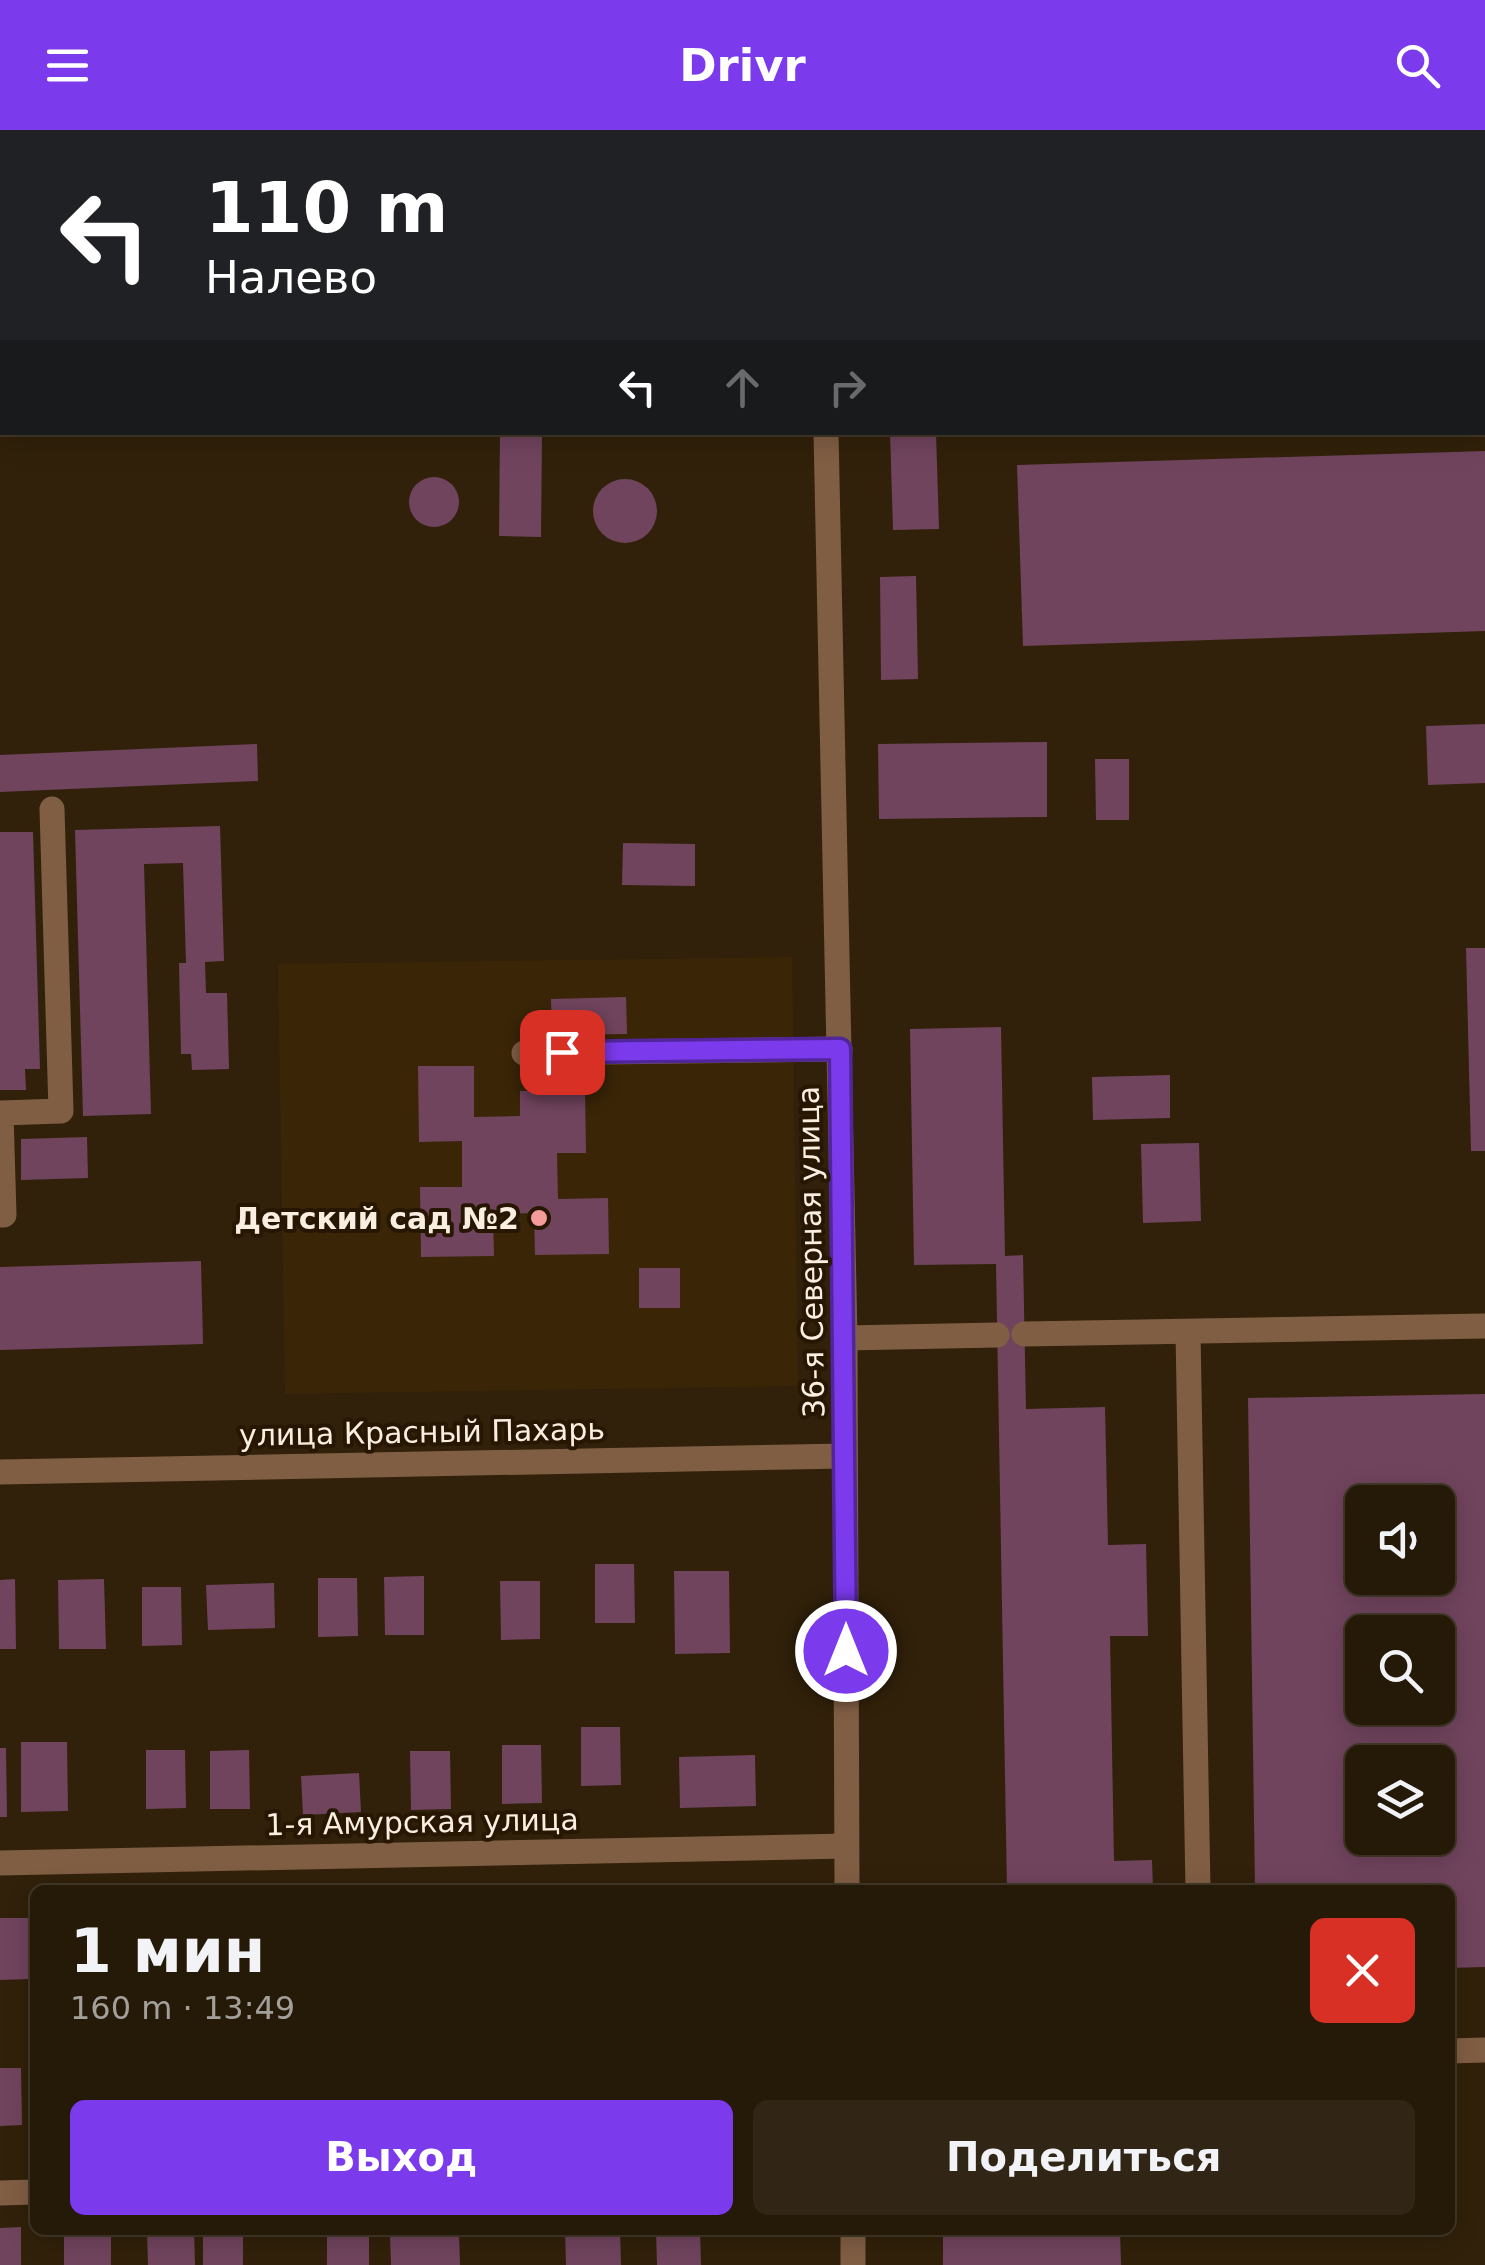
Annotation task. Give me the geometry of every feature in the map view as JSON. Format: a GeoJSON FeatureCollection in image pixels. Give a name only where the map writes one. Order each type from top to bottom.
{"type":"FeatureCollection","features":[{"type":"Feature","properties":{"kind":"street","name":"36-я Северная улица"},"geometry":{"type":"LineString","coordinates":[[826,435],[845,1338],[846,1885]]}},
{"type":"Feature","properties":{"kind":"street"},"geometry":{"type":"LineString","coordinates":[[0,1215],[4,1215],[1,1113],[60,1111],[52,810]]}},
{"type":"Feature","properties":{"kind":"street"},"geometry":{"type":"LineString","coordinates":[[524,1052],[840,1049]]}},
{"type":"Feature","properties":{"kind":"street"},"geometry":{"type":"LineString","coordinates":[[1024,1334],[1485,1326]]}},
{"type":"Feature","properties":{"kind":"street"},"geometry":{"type":"LineString","coordinates":[[1188,1332],[1198,1885]]}},
{"type":"Feature","properties":{"kind":"street"},"geometry":{"type":"LineString","coordinates":[[845,1338],[997,1335]]}},
{"type":"Feature","properties":{"kind":"street","name":"улица Красный Пахарь"},"geometry":{"type":"LineString","coordinates":[[0,1472],[846,1456]]}},
{"type":"Feature","properties":{"kind":"street","name":"1-я Амурская улица"},"geometry":{"type":"LineString","coordinates":[[0,1863],[846,1846]]}},
{"type":"Feature","properties":{"kind":"street"},"geometry":{"type":"LineString","coordinates":[[1455,2051],[1485,2050]]}},
{"type":"Feature","properties":{"kind":"street"},"geometry":{"type":"LineString","coordinates":[[0,2193],[30,2192]]}},
{"type":"Feature","properties":{"kind":"street"},"geometry":{"type":"LineString","coordinates":[[853,2235],[853,2265]]}},
{"type":"Feature","properties":{"kind":"shaded area","name":"Детский сад №2"},"geometry":{"type":"Polygon","coordinates":[[[792,957],[798,1386],[285,1394],[278,964],[792,957]]]}},
{"type":"Feature","properties":{"kind":"building"},"geometry":{"type":"Polygon","coordinates":[[[500,435],[542,435],[541,537],[499,536],[500,435]]]}},
{"type":"Feature","properties":{"kind":"building"},"geometry":{"type":"Polygon","coordinates":[[[890,435],[936,435],[939,529],[893,530],[890,435]]]}},
{"type":"Feature","properties":{"kind":"building"},"geometry":{"type":"Polygon","coordinates":[[[1485,451],[1485,631],[1023,646],[1017,465],[1485,451]]]}},
{"type":"Feature","properties":{"kind":"building"},"geometry":{"type":"Polygon","coordinates":[[[434,477],[451,485],[459,502],[451,519],[434,527],[417,519],[409,502],[417,485],[434,477]]]}},
{"type":"Feature","properties":{"kind":"building"},"geometry":{"type":"Polygon","coordinates":[[[625,479],[648,488],[657,511],[648,534],[625,543],[602,534],[593,511],[602,488],[625,479]]]}},
{"type":"Feature","properties":{"kind":"building"},"geometry":{"type":"Polygon","coordinates":[[[916,576],[918,679],[881,680],[880,577],[916,576]]]}},
{"type":"Feature","properties":{"kind":"building"},"geometry":{"type":"Polygon","coordinates":[[[1485,724],[1485,783],[1428,785],[1426,726],[1485,724]]]}},
{"type":"Feature","properties":{"kind":"building"},"geometry":{"type":"Polygon","coordinates":[[[1047,742],[1047,817],[879,819],[878,744],[1047,742]]]}},
{"type":"Feature","properties":{"kind":"building"},"geometry":{"type":"Polygon","coordinates":[[[257,744],[258,781],[0,792],[0,755],[257,744]]]}},
{"type":"Feature","properties":{"kind":"building"},"geometry":{"type":"Polygon","coordinates":[[[1095,759],[1129,759],[1129,820],[1096,820],[1095,759]]]}},
{"type":"Feature","properties":{"kind":"building"},"geometry":{"type":"Polygon","coordinates":[[[220,826],[224,961],[205,962],[206,993],[227,993],[229,1069],[192,1070],[191,1054],[181,1054],[179,963],[186,963],[183,863],[144,864],[151,1114],[83,1116],[75,830],[220,826]]]}},
{"type":"Feature","properties":{"kind":"building"},"geometry":{"type":"Polygon","coordinates":[[[0,832],[33,832],[40,1069],[25,1069],[26,1090],[0,1090],[0,832]]]}},
{"type":"Feature","properties":{"kind":"building"},"geometry":{"type":"Polygon","coordinates":[[[623,843],[695,844],[695,886],[622,885],[623,843]]]}},
{"type":"Feature","properties":{"kind":"building"},"geometry":{"type":"Polygon","coordinates":[[[1466,948],[1485,948],[1485,1151],[1471,1151],[1466,948]]]}},
{"type":"Feature","properties":{"kind":"building"},"geometry":{"type":"Polygon","coordinates":[[[626,997],[627,1034],[552,1035],[551,999],[626,997]]]}},
{"type":"Feature","properties":{"kind":"building"},"geometry":{"type":"Polygon","coordinates":[[[1001,1027],[1005,1256],[1023,1255],[1026,1409],[1105,1407],[1108,1545],[1146,1544],[1148,1636],[1110,1636],[1114,1861],[1152,1860],[1153,1885],[1007,1885],[996,1264],[914,1265],[910,1029],[1001,1027]]]}},
{"type":"Feature","properties":{"kind":"building"},"geometry":{"type":"Polygon","coordinates":[[[418,1066],[474,1066],[474,1117],[520,1116],[520,1091],[585,1090],[586,1153],[557,1153],[558,1199],[608,1198],[609,1254],[535,1255],[534,1213],[493,1214],[494,1256],[421,1257],[420,1187],[462,1187],[462,1141],[419,1142],[418,1066]]]}},
{"type":"Feature","properties":{"kind":"building"},"geometry":{"type":"Polygon","coordinates":[[[1170,1075],[1170,1118],[1093,1120],[1092,1077],[1170,1075]]]}},
{"type":"Feature","properties":{"kind":"building"},"geometry":{"type":"Polygon","coordinates":[[[87,1137],[88,1178],[21,1180],[21,1139],[87,1137]]]}},
{"type":"Feature","properties":{"kind":"building"},"geometry":{"type":"Polygon","coordinates":[[[1199,1143],[1201,1221],[1143,1223],[1141,1144],[1199,1143]]]}},
{"type":"Feature","properties":{"kind":"building"},"geometry":{"type":"Polygon","coordinates":[[[201,1261],[203,1344],[0,1350],[0,1267],[201,1261]]]}},
{"type":"Feature","properties":{"kind":"building"},"geometry":{"type":"Polygon","coordinates":[[[639,1268],[680,1268],[680,1308],[639,1308],[639,1268]]]}},
{"type":"Feature","properties":{"kind":"building"},"geometry":{"type":"Polygon","coordinates":[[[1485,1394],[1485,1967],[1455,1968],[1455,1885],[1255,1885],[1248,1398],[1485,1394]]]}},
{"type":"Feature","properties":{"kind":"building"},"geometry":{"type":"Polygon","coordinates":[[[595,1564],[634,1564],[635,1623],[595,1623],[595,1564]]]}},
{"type":"Feature","properties":{"kind":"building"},"geometry":{"type":"Polygon","coordinates":[[[674,1571],[729,1571],[730,1653],[675,1654],[674,1571]]]}},
{"type":"Feature","properties":{"kind":"building"},"geometry":{"type":"Polygon","coordinates":[[[424,1576],[424,1635],[385,1635],[384,1577],[424,1576]]]}},
{"type":"Feature","properties":{"kind":"building"},"geometry":{"type":"Polygon","coordinates":[[[318,1578],[357,1578],[358,1636],[318,1637],[318,1578]]]}},
{"type":"Feature","properties":{"kind":"building"},"geometry":{"type":"Polygon","coordinates":[[[15,1579],[16,1649],[0,1649],[0,1580],[15,1579]]]}},
{"type":"Feature","properties":{"kind":"building"},"geometry":{"type":"Polygon","coordinates":[[[104,1579],[106,1649],[59,1649],[58,1580],[104,1579]]]}},
{"type":"Feature","properties":{"kind":"building"},"geometry":{"type":"Polygon","coordinates":[[[500,1581],[540,1581],[540,1639],[501,1640],[500,1581]]]}},
{"type":"Feature","properties":{"kind":"building"},"geometry":{"type":"Polygon","coordinates":[[[274,1583],[275,1628],[208,1630],[206,1585],[274,1583]]]}},
{"type":"Feature","properties":{"kind":"building"},"geometry":{"type":"Polygon","coordinates":[[[142,1587],[181,1587],[182,1645],[142,1646],[142,1587]]]}},
{"type":"Feature","properties":{"kind":"building"},"geometry":{"type":"Polygon","coordinates":[[[581,1727],[620,1727],[621,1785],[581,1786],[581,1727]]]}},
{"type":"Feature","properties":{"kind":"building"},"geometry":{"type":"Polygon","coordinates":[[[21,1742],[67,1742],[68,1811],[21,1812],[21,1742]]]}},
{"type":"Feature","properties":{"kind":"building"},"geometry":{"type":"Polygon","coordinates":[[[502,1745],[541,1745],[542,1803],[502,1804],[502,1745]]]}},
{"type":"Feature","properties":{"kind":"building"},"geometry":{"type":"Polygon","coordinates":[[[0,1748],[6,1748],[7,1817],[0,1817],[0,1748]]]}},
{"type":"Feature","properties":{"kind":"building"},"geometry":{"type":"Polygon","coordinates":[[[146,1750],[185,1750],[186,1808],[146,1809],[146,1750]]]}},
{"type":"Feature","properties":{"kind":"building"},"geometry":{"type":"Polygon","coordinates":[[[249,1750],[250,1809],[210,1809],[210,1751],[249,1750]]]}},
{"type":"Feature","properties":{"kind":"building"},"geometry":{"type":"Polygon","coordinates":[[[410,1751],[450,1751],[451,1809],[411,1810],[410,1751]]]}},
{"type":"Feature","properties":{"kind":"building"},"geometry":{"type":"Polygon","coordinates":[[[755,1755],[756,1806],[680,1808],[679,1757],[755,1755]]]}},
{"type":"Feature","properties":{"kind":"building"},"geometry":{"type":"Polygon","coordinates":[[[359,1773],[361,1812],[303,1815],[301,1776],[359,1773]]]}},
{"type":"Feature","properties":{"kind":"building"},"geometry":{"type":"Polygon","coordinates":[[[0,1918],[28,1918],[29,1979],[0,1980],[0,1918]]]}},
{"type":"Feature","properties":{"kind":"building"},"geometry":{"type":"Polygon","coordinates":[[[0,2068],[21,2068],[22,2125],[0,2126],[0,2068]]]}},
{"type":"Feature","properties":{"kind":"building"},"geometry":{"type":"Polygon","coordinates":[[[21,2227],[21,2265],[0,2265],[0,2228],[21,2227]]]}},
{"type":"Feature","properties":{"kind":"building"},"geometry":{"type":"Polygon","coordinates":[[[64,2235],[111,2235],[111,2265],[64,2265],[64,2235]]]}},
{"type":"Feature","properties":{"kind":"building"},"geometry":{"type":"Polygon","coordinates":[[[147,2235],[194,2235],[195,2265],[148,2265],[147,2235]]]}},
{"type":"Feature","properties":{"kind":"building"},"geometry":{"type":"Polygon","coordinates":[[[203,2235],[243,2235],[243,2265],[203,2265],[203,2235]]]}},
{"type":"Feature","properties":{"kind":"building"},"geometry":{"type":"Polygon","coordinates":[[[327,2235],[369,2235],[369,2265],[327,2265],[327,2235]]]}},
{"type":"Feature","properties":{"kind":"building"},"geometry":{"type":"Polygon","coordinates":[[[390,2235],[459,2235],[460,2265],[391,2265],[390,2235]]]}},
{"type":"Feature","properties":{"kind":"building"},"geometry":{"type":"Polygon","coordinates":[[[565,2235],[620,2235],[621,2265],[566,2265],[565,2235]]]}},
{"type":"Feature","properties":{"kind":"building"},"geometry":{"type":"Polygon","coordinates":[[[656,2235],[700,2235],[701,2265],[657,2265],[656,2235]]]}},
{"type":"Feature","properties":{"kind":"building"},"geometry":{"type":"Polygon","coordinates":[[[943,2235],[1120,2235],[1121,2265],[943,2265],[943,2235]]]}},
{"type":"Feature","properties":{"kind":"place","name":"Детский сад №2"},"geometry":{"type":"Point","coordinates":[539,1218]}},
{"type":"Feature","properties":{"kind":"route"},"geometry":{"type":"LineString","coordinates":[[562,1052],[840,1049],[846,1651]]}}]}
